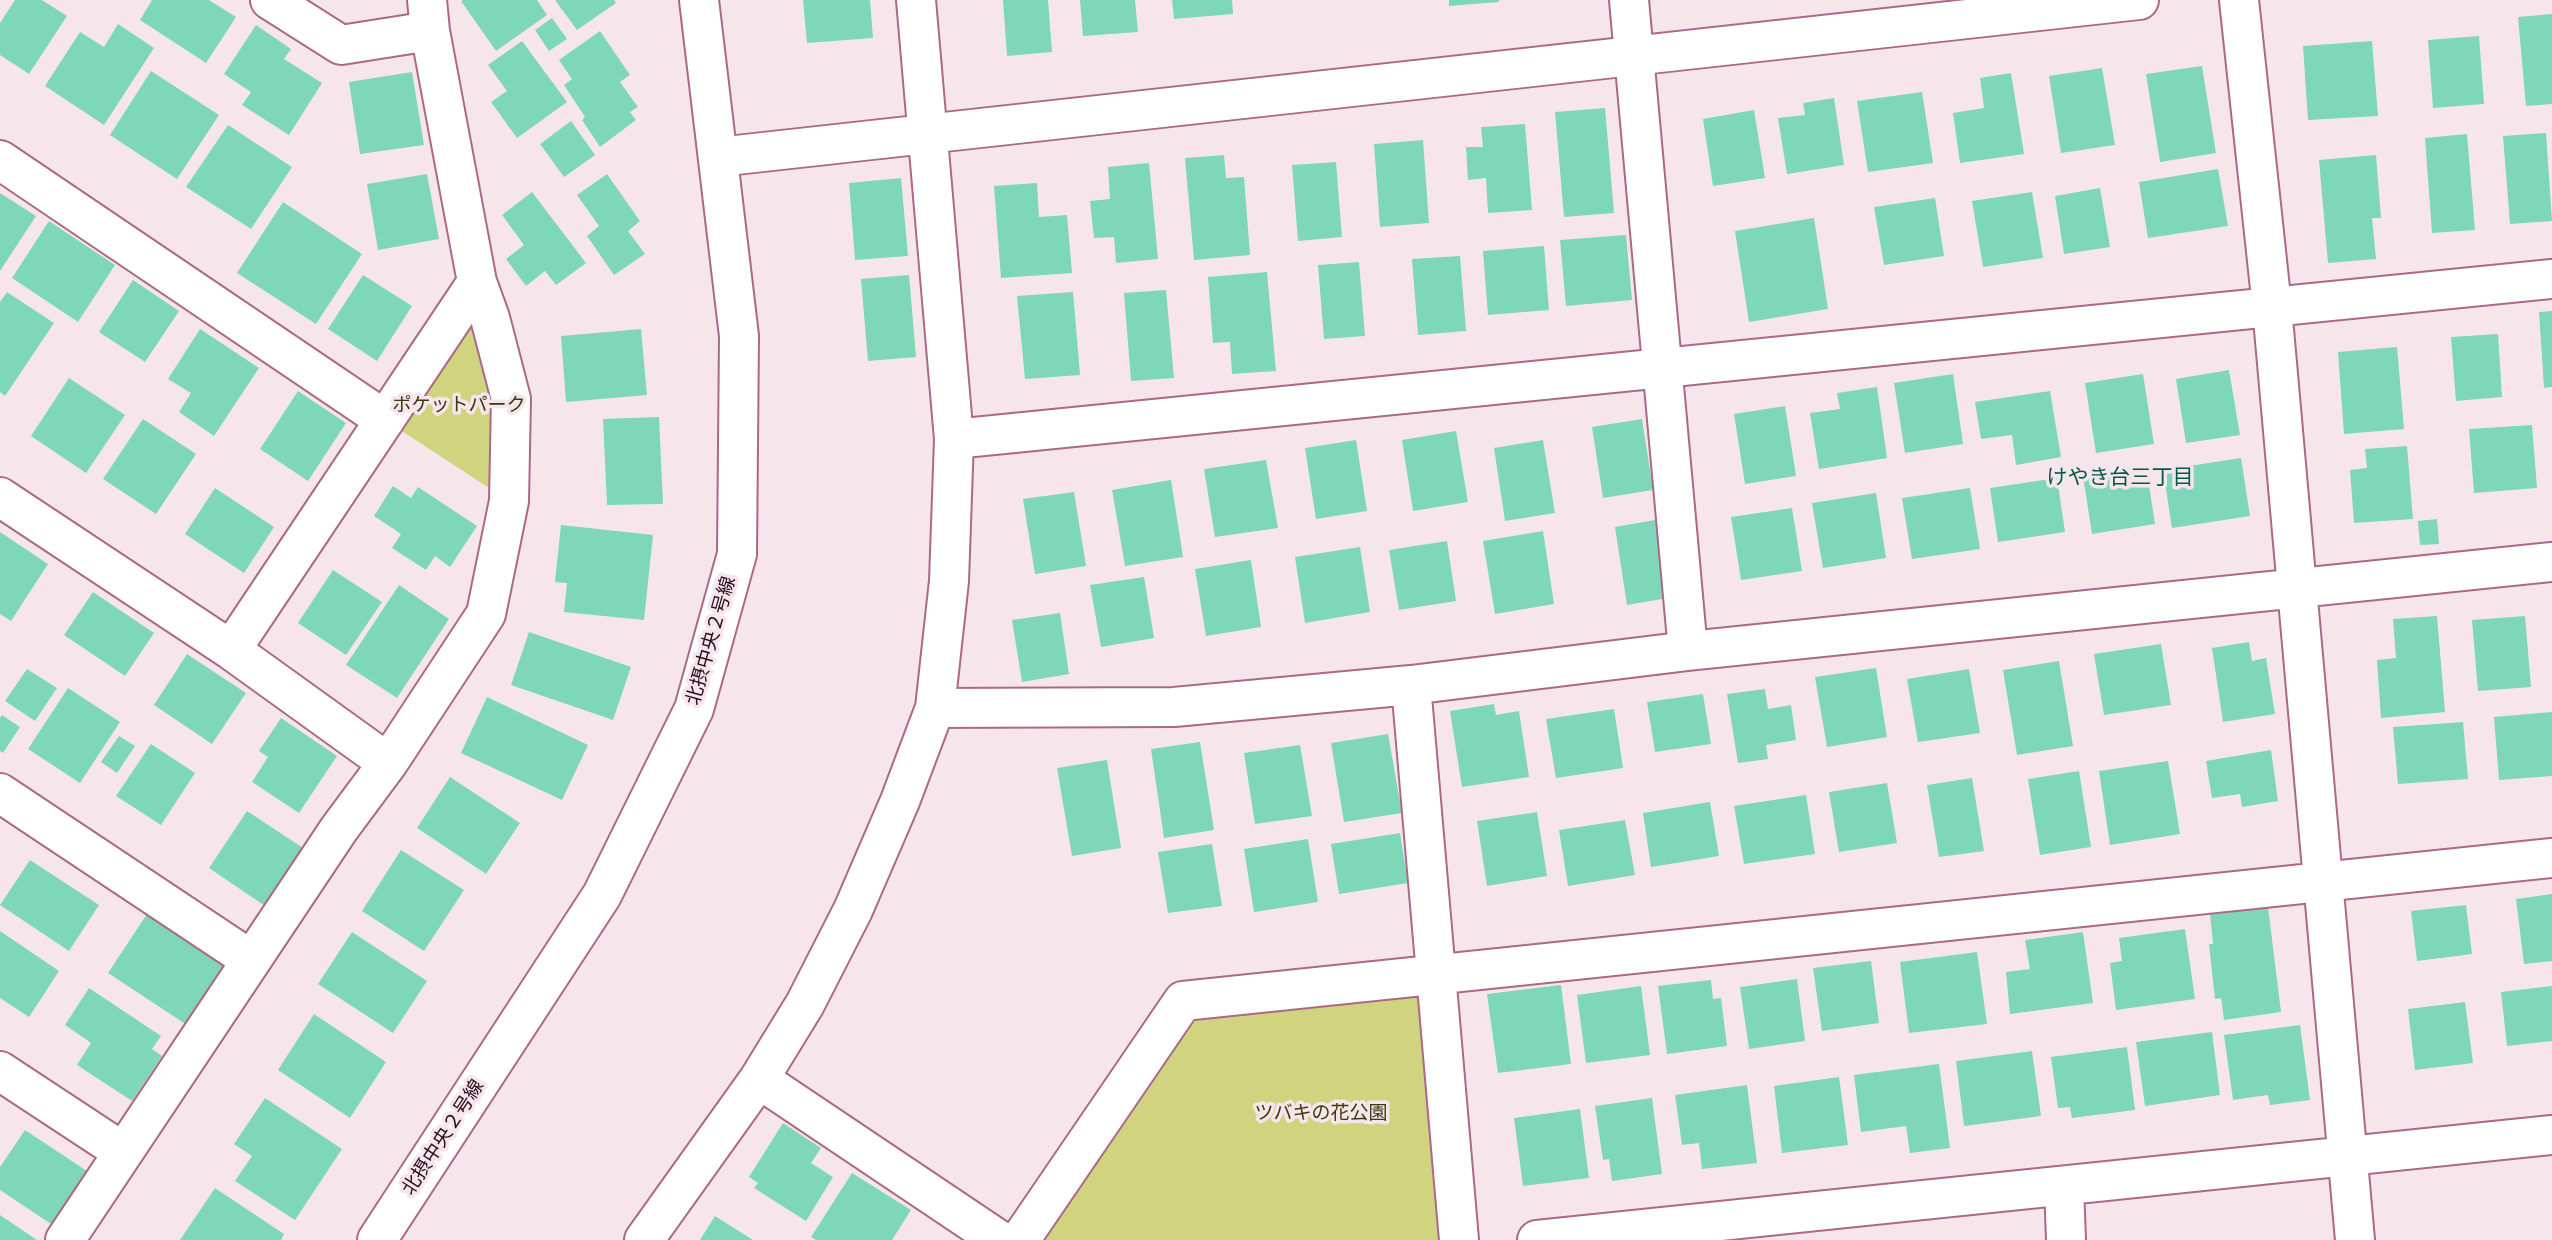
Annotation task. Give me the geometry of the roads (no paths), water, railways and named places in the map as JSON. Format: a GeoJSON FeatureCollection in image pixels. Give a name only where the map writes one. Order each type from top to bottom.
{"type":"FeatureCollection","features":[{"type":"Feature","properties":{"kind":"street"},"geometry":{"type":"LineString","coordinates":[[65,1240],[486,614],[509,501],[511,399],[490,318],[477,282],[429,16],[341,45],[270,0]]}},
{"type":"Feature","properties":{"kind":"street","name":"北摂中央２号線"},"geometry":{"type":"LineString","coordinates":[[377,1240],[602,895],[694,709],[737,554],[739,336],[699,0]]}},
{"type":"Feature","properties":{"kind":"street"},"geometry":{"type":"LineString","coordinates":[[644,1240],[759,1079],[806,1004],[853,910],[900,801],[935,708],[949,581],[954,439],[916,0]]}},
{"type":"Feature","properties":{"kind":"street"},"geometry":{"type":"LineString","coordinates":[[1629,0],[1688,651]]}},
{"type":"Feature","properties":{"kind":"street"},"geometry":{"type":"LineString","coordinates":[[718,157],[2138,0]]}},
{"type":"Feature","properties":{"kind":"street"},"geometry":{"type":"LineString","coordinates":[[2239,0],[2272,307],[2356,1240]]}},
{"type":"Feature","properties":{"kind":"street"},"geometry":{"type":"LineString","coordinates":[[0,160],[384,420]]}},
{"type":"Feature","properties":{"kind":"street"},"geometry":{"type":"LineString","coordinates":[[954,439],[2552,279]]}},
{"type":"Feature","properties":{"kind":"street"},"geometry":{"type":"LineString","coordinates":[[231,650],[477,282]]}},
{"type":"Feature","properties":{"kind":"street"},"geometry":{"type":"LineString","coordinates":[[0,497],[231,650],[388,763]]}},
{"type":"Feature","properties":{"kind":"street"},"geometry":{"type":"LineString","coordinates":[[935,708],[1174,707],[1411,685],[1688,651],[2552,562]]}},
{"type":"Feature","properties":{"kind":"street"},"geometry":{"type":"LineString","coordinates":[[1411,685],[1459,1240]]}},
{"type":"Feature","properties":{"kind":"street"},"geometry":{"type":"LineString","coordinates":[[0,793],[251,960]]}},
{"type":"Feature","properties":{"kind":"street"},"geometry":{"type":"LineString","coordinates":[[1020,1240],[1182,1000],[2552,858]]}},
{"type":"Feature","properties":{"kind":"street"},"geometry":{"type":"LineString","coordinates":[[0,1071],[123,1153]]}},
{"type":"Feature","properties":{"kind":"street"},"geometry":{"type":"LineString","coordinates":[[759,1079],[999,1240]]}},
{"type":"Feature","properties":{"kind":"street"},"geometry":{"type":"LineString","coordinates":[[1553,1239],[2552,1135]]}},
{"type":"Feature","properties":{"kind":"street"},"geometry":{"type":"LineString","coordinates":[[2064,1186],[2066,1240]]}},
{"type":"Feature","properties":{"kind":"district","name":"けやき台三丁目"},"geometry":{"type":"Point","coordinates":[2120,479]}},
{"type":"Feature","properties":{"kind":"park label","name":"ポケットパーク"},"geometry":{"type":"Point","coordinates":[459,406]}},
{"type":"Feature","properties":{"kind":"park label","name":"ツバキの花公園"},"geometry":{"type":"Point","coordinates":[1321,1114]}}]}
